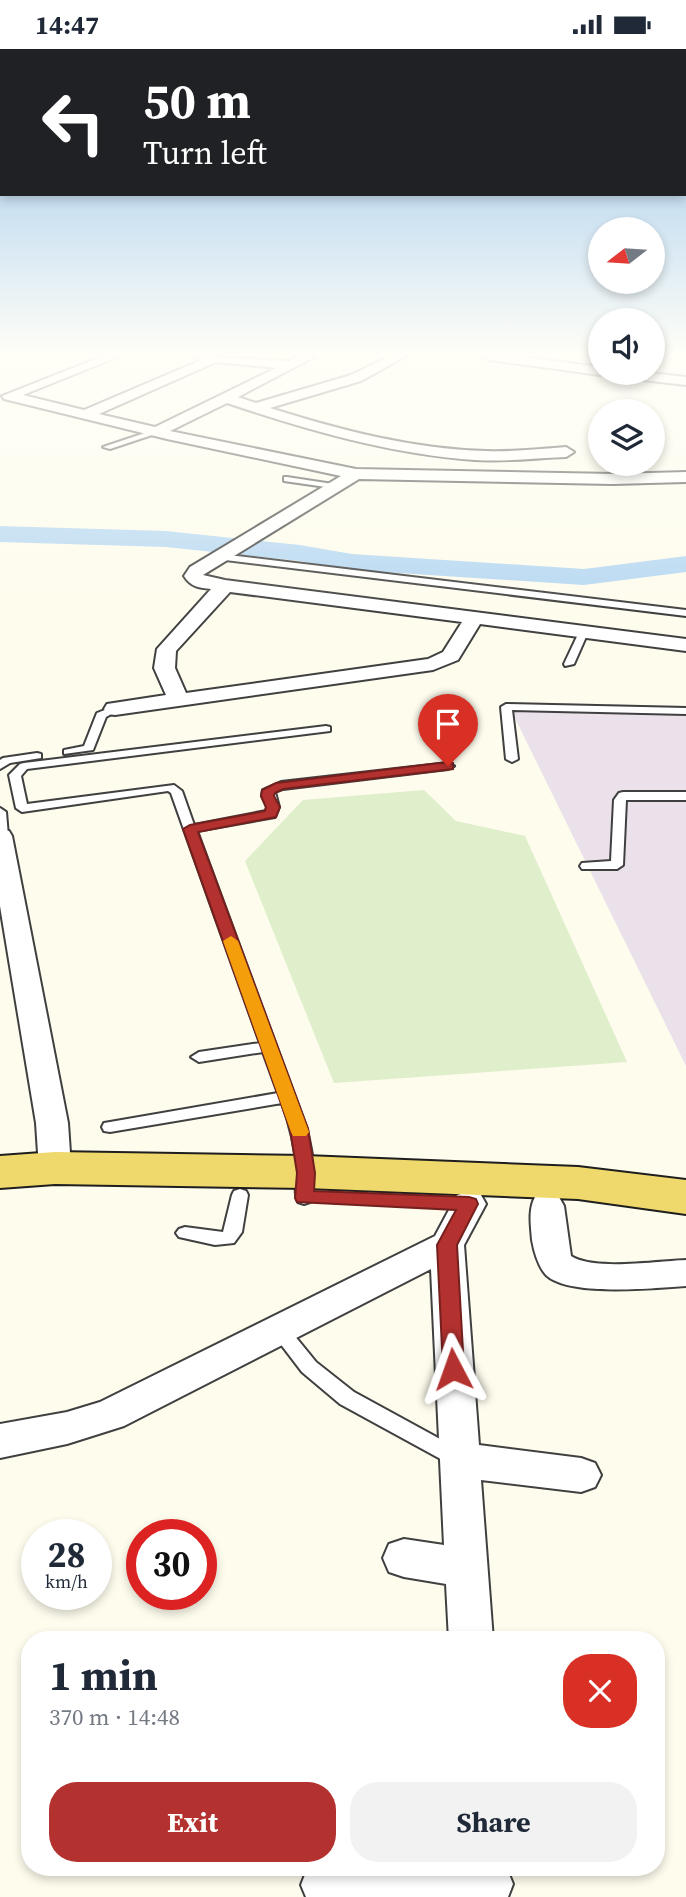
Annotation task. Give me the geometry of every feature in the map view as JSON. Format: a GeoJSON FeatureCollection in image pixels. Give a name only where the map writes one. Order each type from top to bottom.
{"type":"FeatureCollection","features":[{"type":"Feature","properties":{"kind":"main road"},"geometry":{"type":"LineString","coordinates":[[0,1172],[55,1168],[305,1185],[469,1204],[580,1208],[686,1199]]}},
{"type":"Feature","properties":{"kind":"main road"},"geometry":{"type":"LineString","coordinates":[[0,1181],[51,1187],[240,1195],[305,1185],[578,1183],[686,1199]]}},
{"type":"Feature","properties":{"kind":"street"},"geometry":{"type":"LineString","coordinates":[[206,442],[356,474],[603,479],[686,477]]}},
{"type":"Feature","properties":{"kind":"street"},"geometry":{"type":"LineString","coordinates":[[396,442],[476,455],[566,451]]}},
{"type":"Feature","properties":{"kind":"street"},"geometry":{"type":"LineString","coordinates":[[467,475],[477,467],[476,455]]}},
{"type":"Feature","properties":{"kind":"street"},"geometry":{"type":"LineString","coordinates":[[356,474],[196,571],[193,578],[198,582],[225,586],[686,645]]}},
{"type":"Feature","properties":{"kind":"street"},"geometry":{"type":"LineString","coordinates":[[178,699],[164,669],[163,658],[167,649],[225,586]]}},
{"type":"Feature","properties":{"kind":"street"},"geometry":{"type":"LineString","coordinates":[[115,709],[433,664],[451,656],[475,617]]}},
{"type":"Feature","properties":{"kind":"street"},"geometry":{"type":"LineString","coordinates":[[1,828],[52,1123],[55,1168]]}},
{"type":"Feature","properties":{"kind":"street"},"geometry":{"type":"LineString","coordinates":[[469,1204],[447,1245],[470,1631]]}},
{"type":"Feature","properties":{"kind":"street"},"geometry":{"type":"LineString","coordinates":[[547,1206],[553,1257],[560,1269],[578,1275],[686,1273]]}},
{"type":"Feature","properties":{"kind":"street"},"geometry":{"type":"LineString","coordinates":[[0,1441],[68,1428],[110,1415],[447,1245]]}},
{"type":"Feature","properties":{"kind":"street"},"geometry":{"type":"LineString","coordinates":[[459,1460],[581,1475]]}},
{"type":"Feature","properties":{"kind":"street"},"geometry":{"type":"LineString","coordinates":[[404,1558],[466,1568]]}},
{"type":"Feature","properties":{"kind":"street"},"geometry":{"type":"LineString","coordinates":[[326,1885],[488,1883]]}},
{"type":"Feature","properties":{"kind":"lane"},"geometry":{"type":"LineString","coordinates":[[107,447],[123,442]]}},
{"type":"Feature","properties":{"kind":"lane"},"geometry":{"type":"LineString","coordinates":[[287,479],[333,486]]}},
{"type":"Feature","properties":{"kind":"lane"},"geometry":{"type":"LineString","coordinates":[[226,554],[686,613]]}},
{"type":"Feature","properties":{"kind":"lane"},"geometry":{"type":"LineString","coordinates":[[569,664],[584,630]]}},
{"type":"Feature","properties":{"kind":"lane"},"geometry":{"type":"LineString","coordinates":[[512,759],[506,707],[686,711]]}},
{"type":"Feature","properties":{"kind":"lane"},"geometry":{"type":"LineString","coordinates":[[0,766],[7,760],[89,748],[101,715],[115,709]]}},
{"type":"Feature","properties":{"kind":"lane"},"geometry":{"type":"LineString","coordinates":[[305,1185],[299,1129],[176,792],[170,787],[22,808],[15,775],[24,767],[326,729]]}},
{"type":"Feature","properties":{"kind":"lane"},"geometry":{"type":"LineString","coordinates":[[190,829],[271,814],[273,807],[268,796],[269,790],[281,786],[448,766]]}},
{"type":"Feature","properties":{"kind":"lane"},"geometry":{"type":"LineString","coordinates":[[586,866],[617,865],[620,800],[623,796],[686,796]]}},
{"type":"Feature","properties":{"kind":"lane"},"geometry":{"type":"LineString","coordinates":[[199,1057],[269,1046]]}},
{"type":"Feature","properties":{"kind":"lane"},"geometry":{"type":"LineString","coordinates":[[110,1127],[288,1097]]}},
{"type":"Feature","properties":{"kind":"lane"},"geometry":{"type":"LineString","coordinates":[[185,1233],[215,1239],[228,1238],[233,1232],[240,1195]]}},
{"type":"Feature","properties":{"kind":"lane"},"geometry":{"type":"LineString","coordinates":[[279,1329],[309,1367],[347,1398],[459,1460]]}},
{"type":"Feature","properties":{"kind":"shaded area"},"geometry":{"type":"Polygon","coordinates":[[[507,702],[686,706],[686,1066],[507,702]]]}},
{"type":"Feature","properties":{"kind":"green space"},"geometry":{"type":"Polygon","coordinates":[[[424,790],[456,821],[525,836],[627,1062],[334,1083],[245,861],[303,800],[424,790]]]}},
{"type":"Feature","properties":{"kind":"waterway"},"geometry":{"type":"LineString","coordinates":[[0,534],[166,539],[300,553],[352,562],[584,577],[686,564]]}},
{"type":"Feature","properties":{"kind":"slow traffic"},"geometry":{"type":"LineString","coordinates":[[231,941],[300,1132]]}},
{"type":"Feature","properties":{"kind":"route"},"geometry":{"type":"LineString","coordinates":[[448,766],[281,786],[269,790],[268,796],[273,807],[271,814],[190,829],[299,1129],[306,1173],[304,1198],[469,1204],[447,1245],[453,1369]]}}]}
